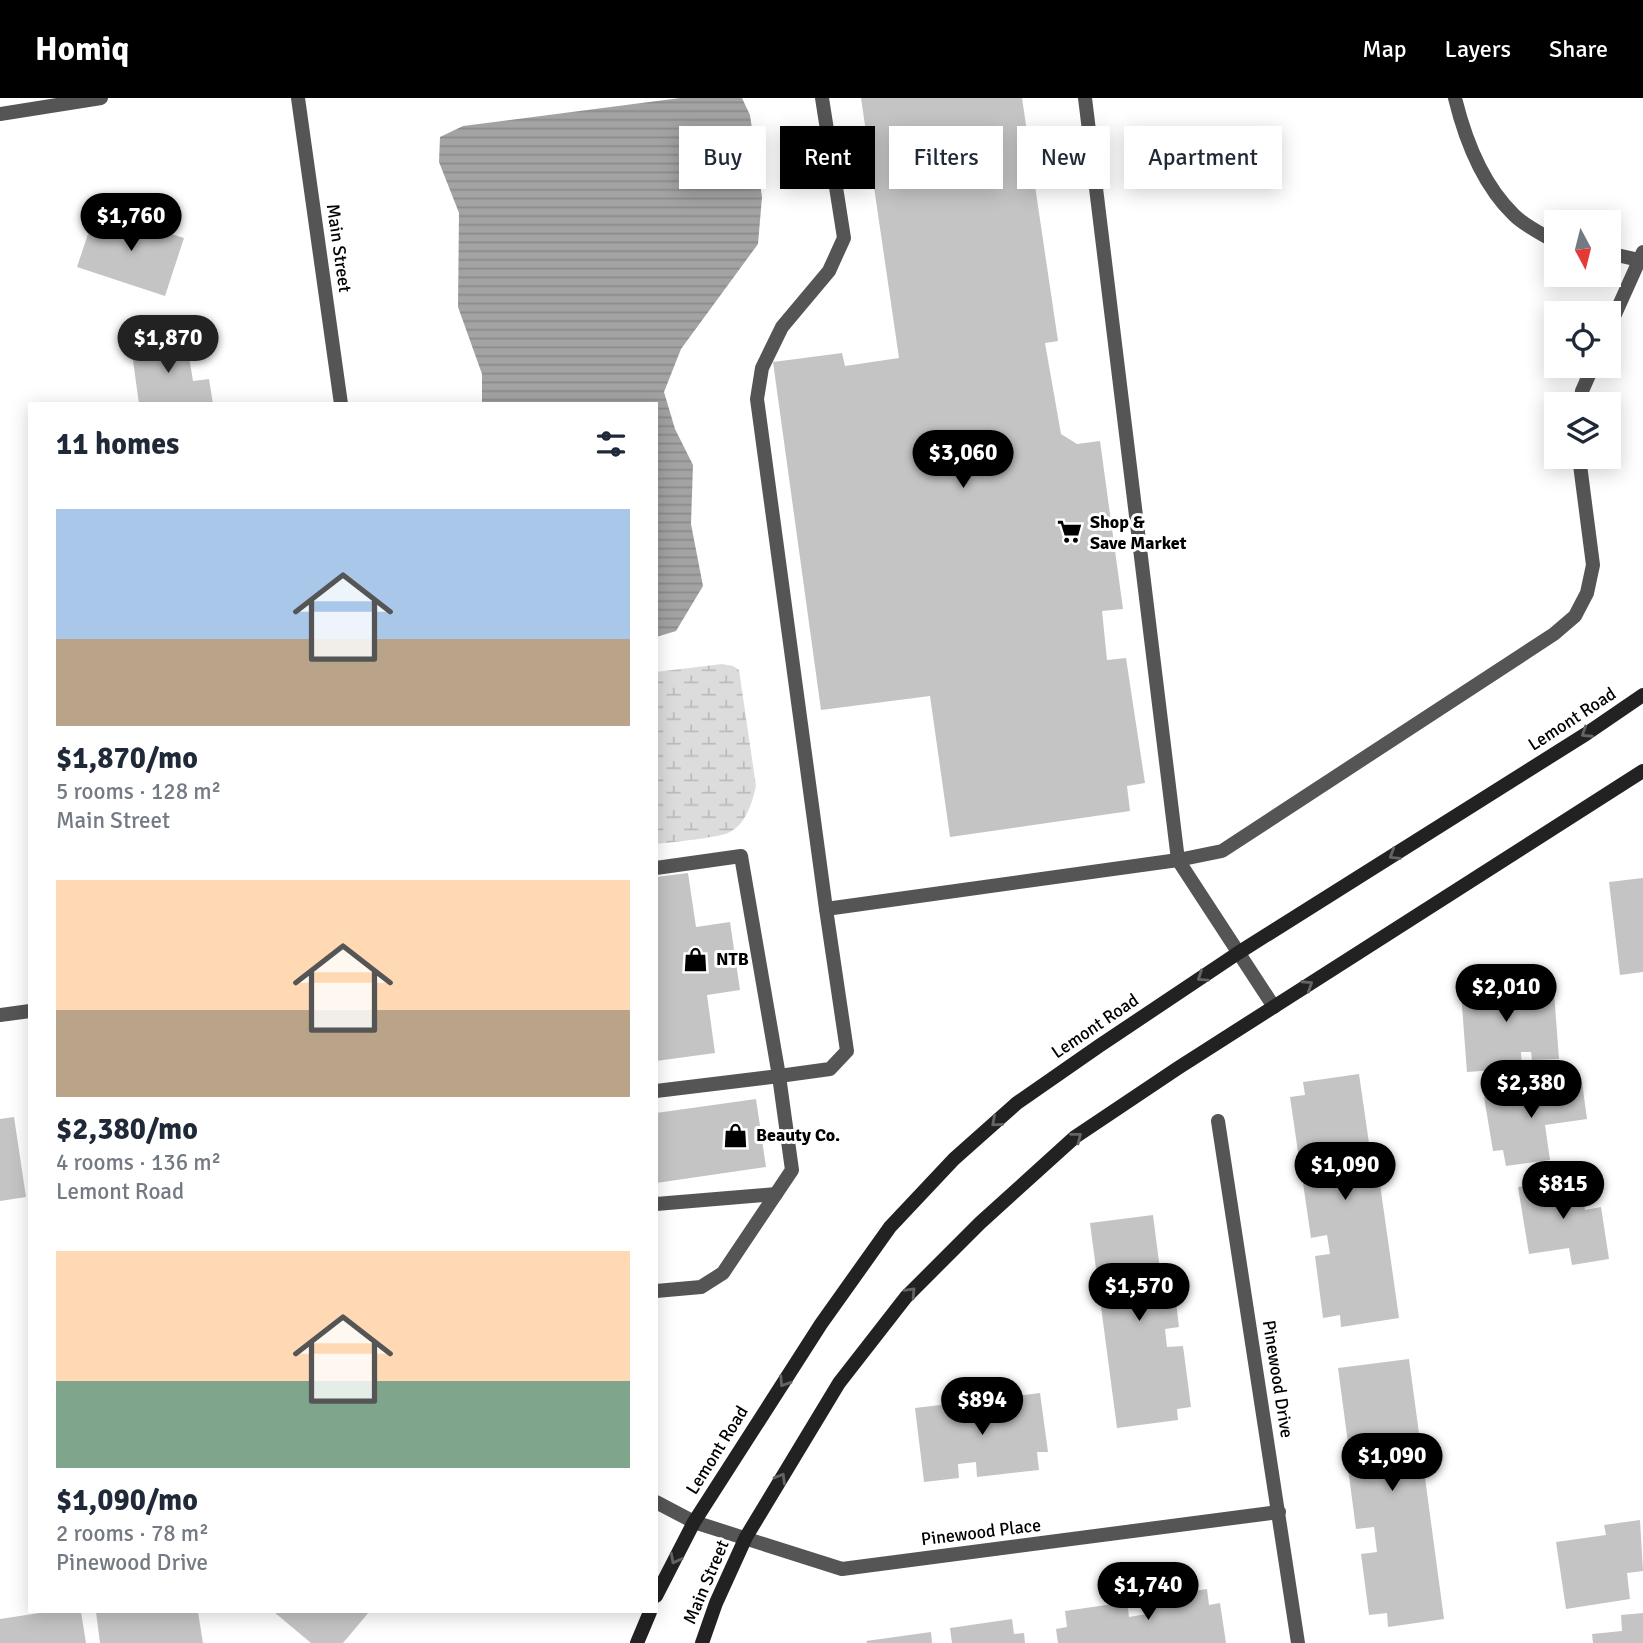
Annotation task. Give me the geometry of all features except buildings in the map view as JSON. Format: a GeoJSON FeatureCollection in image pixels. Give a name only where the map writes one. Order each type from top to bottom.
{"type":"FeatureCollection","features":[{"type":"Feature","properties":{"kind":"main road","name":"Lemont Road"},"geometry":{"type":"LineString","coordinates":[[695,1522],[821,1324],[890,1227],[954,1158],[1017,1103],[1238,953],[1586,734],[1643,695]]}},
{"type":"Feature","properties":{"kind":"main road"},"geometry":{"type":"LineString","coordinates":[[746,1537],[839,1383],[906,1297],[970,1232],[1075,1137],[1643,771]]}},
{"type":"Feature","properties":{"kind":"main road","name":"Main Street"},"geometry":{"type":"LineString","coordinates":[[658,1592],[695,1522]]}},
{"type":"Feature","properties":{"kind":"main road","name":"Main Street"},"geometry":{"type":"LineString","coordinates":[[702,1643],[716,1603],[746,1537]]}},
{"type":"Feature","properties":{"kind":"main road"},"geometry":{"type":"LineString","coordinates":[[637,1643],[650,1613]]}},
{"type":"Feature","properties":{"kind":"street"},"geometry":{"type":"LineString","coordinates":[[0,114],[101,98]]}},
{"type":"Feature","properties":{"kind":"street","name":"Main Street"},"geometry":{"type":"LineString","coordinates":[[298,98],[341,402]]}},
{"type":"Feature","properties":{"kind":"street"},"geometry":{"type":"LineString","coordinates":[[658,1091],[830,1069],[847,1051],[757,399],[762,368],[782,327],[829,271],[844,238],[822,98]]}},
{"type":"Feature","properties":{"kind":"street"},"geometry":{"type":"LineString","coordinates":[[1085,98],[1178,860],[1274,1007]]}},
{"type":"Feature","properties":{"kind":"street"},"geometry":{"type":"LineString","coordinates":[[1455,98],[1486,180],[1515,216],[1544,234]]}},
{"type":"Feature","properties":{"kind":"street"},"geometry":{"type":"LineString","coordinates":[[1621,254],[1641,256],[1621,301]]}},
{"type":"Feature","properties":{"kind":"street"},"geometry":{"type":"LineString","coordinates":[[826,909],[1178,860],[1222,851],[1555,634],[1575,616],[1587,593],[1593,565],[1581,469]]}},
{"type":"Feature","properties":{"kind":"street"},"geometry":{"type":"LineString","coordinates":[[658,868],[741,856],[779,1076],[792,1170],[723,1273],[701,1287],[658,1291]]}},
{"type":"Feature","properties":{"kind":"street"},"geometry":{"type":"LineString","coordinates":[[0,1015],[28,1011]]}},
{"type":"Feature","properties":{"kind":"street","name":"Pinewood Drive"},"geometry":{"type":"LineString","coordinates":[[1218,1121],[1298,1643]]}},
{"type":"Feature","properties":{"kind":"street"},"geometry":{"type":"LineString","coordinates":[[658,1203],[776,1194]]}},
{"type":"Feature","properties":{"kind":"street","name":"Main Street"},"geometry":{"type":"LineString","coordinates":[[658,1503],[695,1522]]}},
{"type":"Feature","properties":{"kind":"street","name":"Pinewood Place"},"geometry":{"type":"LineString","coordinates":[[695,1522],[842,1569],[1279,1512]]}},
{"type":"Feature","properties":{"kind":"green space"},"geometry":{"type":"Polygon","coordinates":[[[722,664],[739,670],[756,786],[744,819],[728,833],[658,844],[658,672],[722,664]]]}},
{"type":"Feature","properties":{"kind":"shaded area"},"geometry":{"type":"Polygon","coordinates":[[[680,98],[742,98],[752,126],[679,126],[679,189],[761,189],[762,197],[758,244],[681,349],[664,392],[675,429],[693,465],[691,524],[703,586],[676,631],[658,636],[658,402],[482,402],[482,374],[458,307],[459,213],[439,162],[440,137],[463,126],[680,98]]]}},
{"type":"Feature","properties":{"kind":"place","name":"Shop & Save Market"},"geometry":{"type":"Point","coordinates":[1070,532]}},
{"type":"Feature","properties":{"kind":"place","name":"NTB"},"geometry":{"type":"Point","coordinates":[696,959]}},
{"type":"Feature","properties":{"kind":"place","name":"Beauty Co."},"geometry":{"type":"Point","coordinates":[736,1135]}}]}
